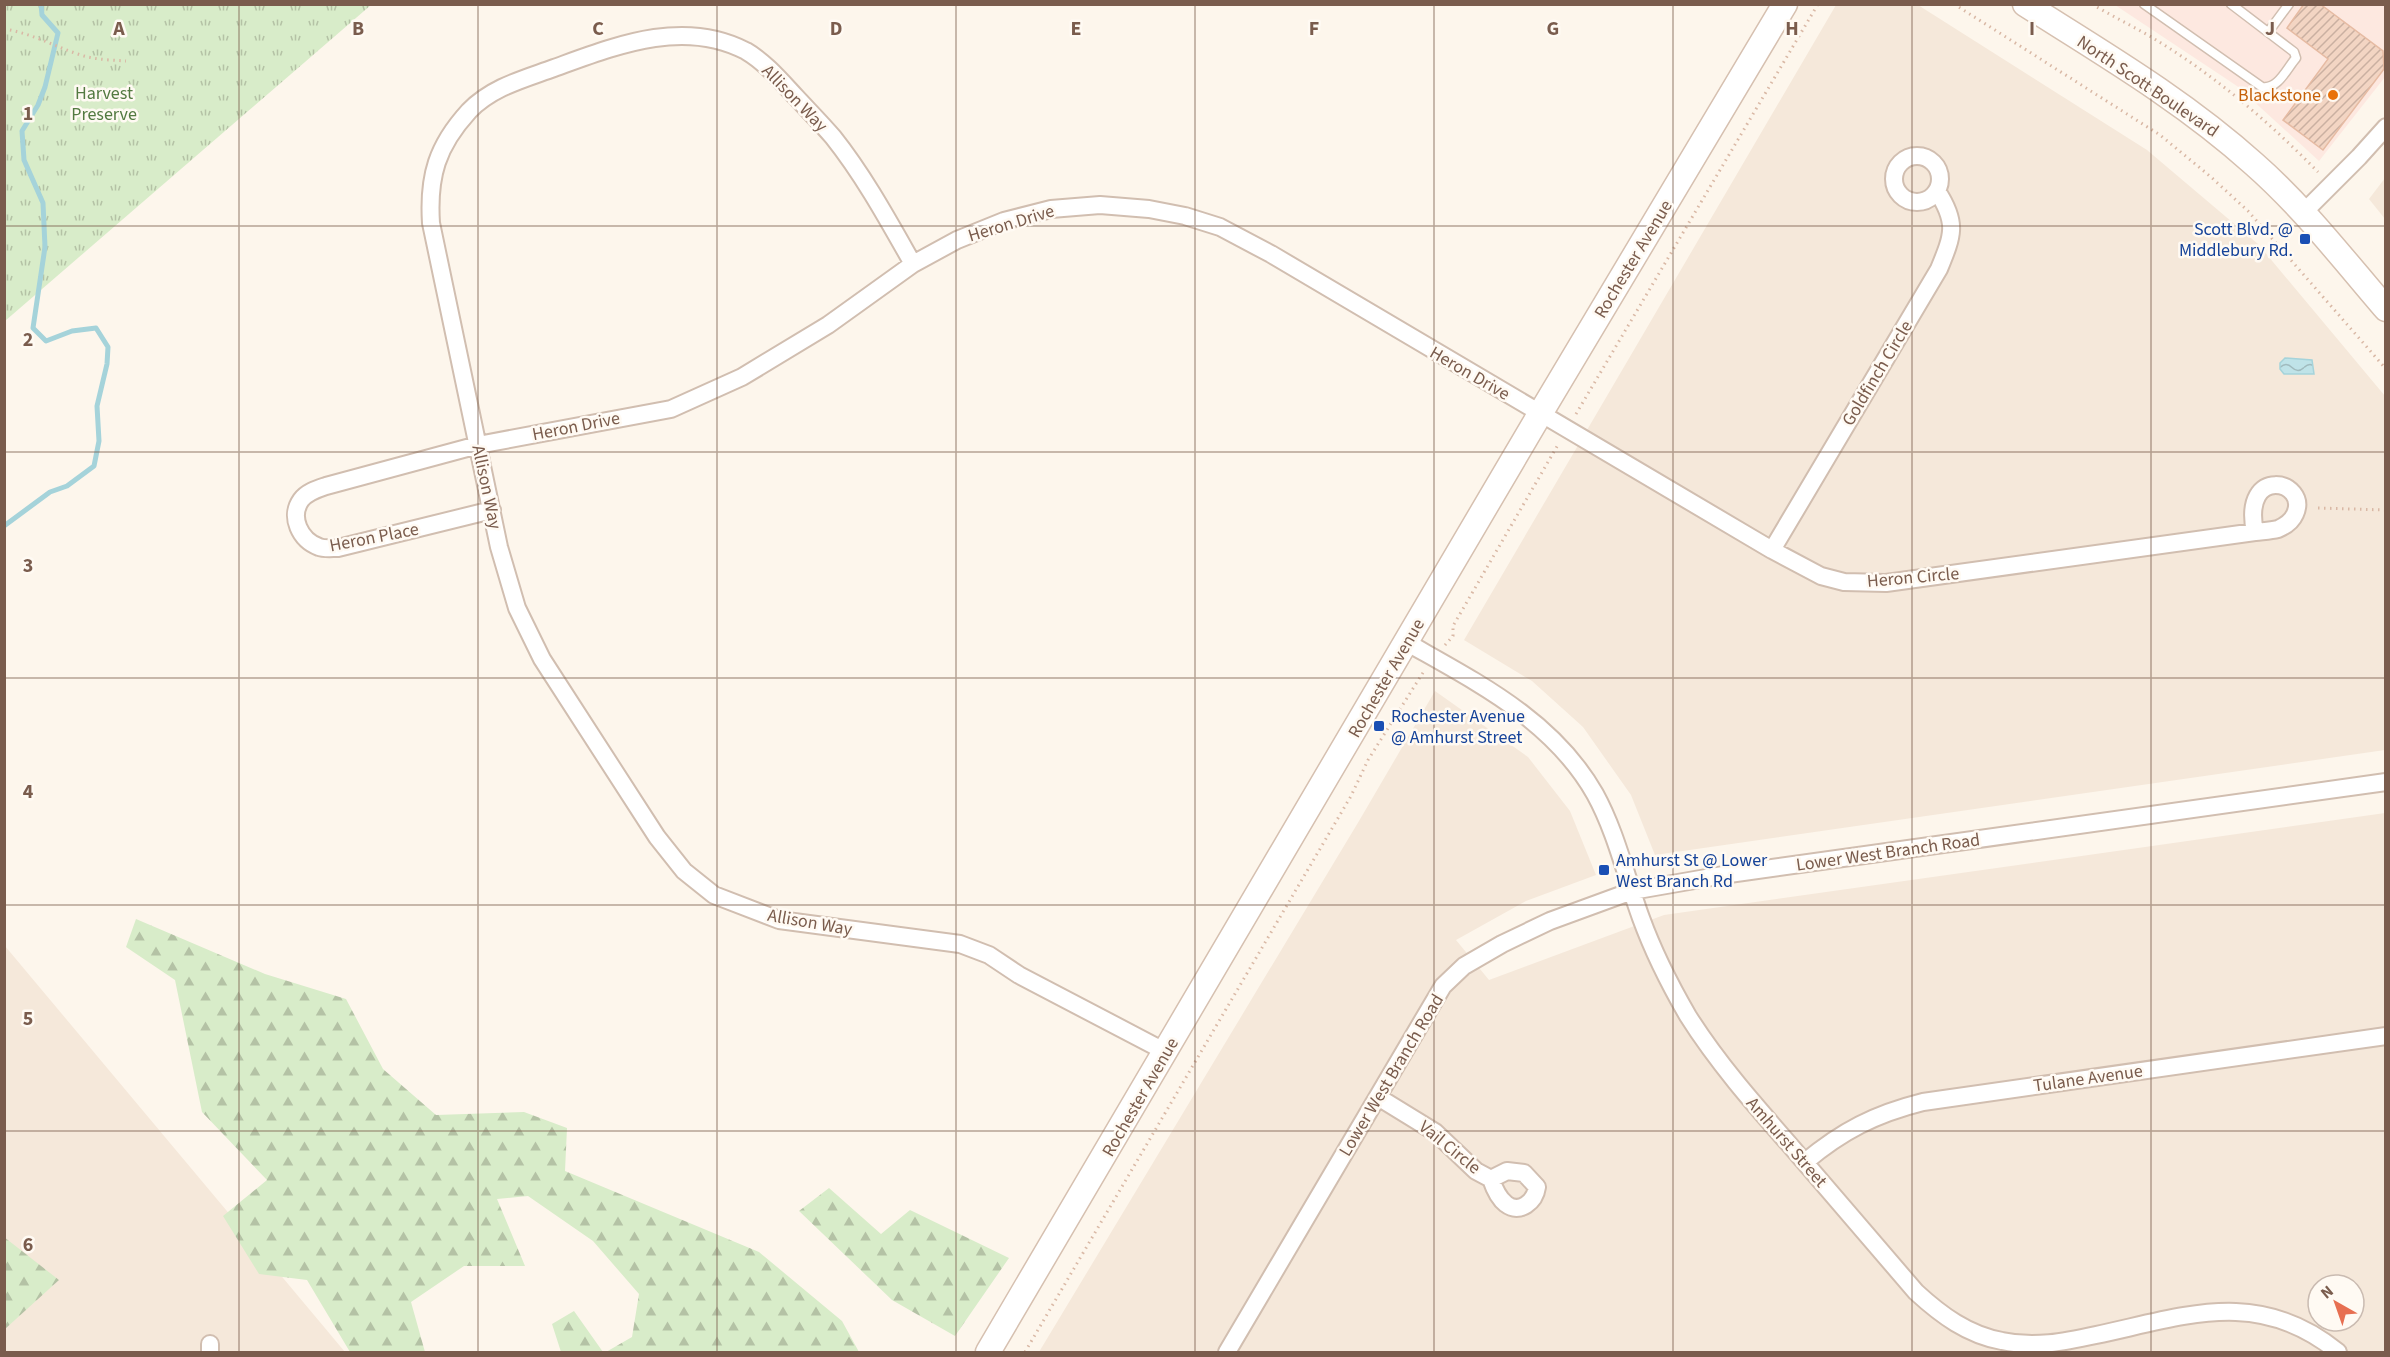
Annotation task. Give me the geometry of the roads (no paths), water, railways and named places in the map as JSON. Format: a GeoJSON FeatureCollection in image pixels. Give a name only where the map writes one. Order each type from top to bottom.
{"type":"FeatureCollection","features":[{"type":"Feature","properties":{"kind":"main road","name":"Rochester Avenue"},"geometry":{"type":"LineString","coordinates":[[988,1353],[1540,414],[1785,4]]}},
{"type":"Feature","properties":{"kind":"main road","name":"North Scott Boulevard"},"geometry":{"type":"LineString","coordinates":[[2025,4],[2186,108],[2254,164],[2304,212],[2385,309]]}},
{"type":"Feature","properties":{"kind":"street","name":"Allison Way"},"geometry":{"type":"LineString","coordinates":[[913,264],[875,196],[833,137],[776,75],[747,52],[712,38],[669,36],[622,44],[508,84],[489,95],[457,126],[435,167],[429,193],[431,223],[499,547],[517,608],[542,658],[657,837],[684,871],[714,895],[779,920],[960,944],[989,955],[1019,975],[1166,1052]]}},
{"type":"Feature","properties":{"kind":"street"},"geometry":{"type":"LineString","coordinates":[[2304,212],[2385,127]]}},
{"type":"Feature","properties":{"kind":"street","name":"Goldfinch Circle"},"geometry":{"type":"LineString","coordinates":[[1772,550],[1939,269],[1951,241],[1951,225],[1948,207],[1937,190]]}},
{"type":"Feature","properties":{"kind":"street","name":"Heron Drive"},"geometry":{"type":"LineString","coordinates":[[478,445],[670,409],[742,377],[828,324],[913,264],[957,240],[1004,221],[1051,209],[1100,205],[1149,208],[1220,227],[1271,254],[1540,414]]}},
{"type":"Feature","properties":{"kind":"street","name":"Heron Circle"},"geometry":{"type":"LineString","coordinates":[[1540,414],[1772,550],[1821,576],[1844,582],[1886,583],[2255,532]]}},
{"type":"Feature","properties":{"kind":"street","name":"Heron Place"},"geometry":{"type":"LineString","coordinates":[[478,445],[313,490],[302,498],[297,509],[297,522],[299,531],[308,541],[320,547],[338,548],[492,510]]}},
{"type":"Feature","properties":{"kind":"street","name":"Amhurst Street"},"geometry":{"type":"LineString","coordinates":[[1406,642],[1520,710],[1551,737],[1571,760],[1594,794],[1606,818],[1656,956],[1688,1015],[1725,1070],[1916,1292],[1944,1316],[1983,1345],[2028,1345],[2055,1344],[2215,1311],[2242,1311],[2270,1316],[2297,1325],[2321,1339],[2338,1353]]}},
{"type":"Feature","properties":{"kind":"street","name":"Lower West Branch Road"},"geometry":{"type":"LineString","coordinates":[[1227,1353],[1443,987],[1464,966],[1502,944],[1550,921],[1632,891],[1740,873],[2385,782]]}},
{"type":"Feature","properties":{"kind":"street","name":"Tulane Avenue"},"geometry":{"type":"LineString","coordinates":[[1804,1162],[1829,1142],[1863,1122],[1892,1110],[1923,1102],[2385,1036]]}},
{"type":"Feature","properties":{"kind":"street","name":"Vail Circle"},"geometry":{"type":"LineString","coordinates":[[1378,1097],[1435,1132],[1476,1171],[1491,1179]]}},
{"type":"Feature","properties":{"kind":"lane"},"geometry":{"type":"LineString","coordinates":[[2144,4],[2262,87],[2268,88],[2275,85],[2295,57],[2287,45],[2231,4]]}},
{"type":"Feature","properties":{"kind":"lane"},"geometry":{"type":"LineString","coordinates":[[2269,31],[2289,4]]}},
{"type":"Feature","properties":{"kind":"water"},"geometry":{"type":"Polygon","coordinates":[[[2285,358],[2312,360],[2314,374],[2284,374],[2280,369],[2280,363],[2285,358]]]}},
{"type":"Feature","properties":{"kind":"waterway"},"geometry":{"type":"LineString","coordinates":[[4,526],[50,492],[67,486],[94,466],[99,441],[97,406],[107,364],[108,347],[96,328],[72,331],[46,341],[33,328],[45,247],[43,203],[24,160],[22,131],[38,105],[45,87],[58,33],[42,15],[41,4]]}},
{"type":"Feature","properties":{"kind":"place","name":"Blackstone"},"geometry":{"type":"Point","coordinates":[2333,95]}},
{"type":"Feature","properties":{"kind":"place","name":"Scott Blvd. @ Middlebury Rd."},"geometry":{"type":"Point","coordinates":[2305,239]}},
{"type":"Feature","properties":{"kind":"place","name":"Rochester Avenue @ Amhurst Street"},"geometry":{"type":"Point","coordinates":[1379,726]}},
{"type":"Feature","properties":{"kind":"place","name":"Amhurst St @ Lower West Branch Rd"},"geometry":{"type":"Point","coordinates":[1604,870]}},
{"type":"Feature","properties":{"kind":"park label","name":"Harvest Preserve"},"geometry":{"type":"Point","coordinates":[104,103]}}]}
